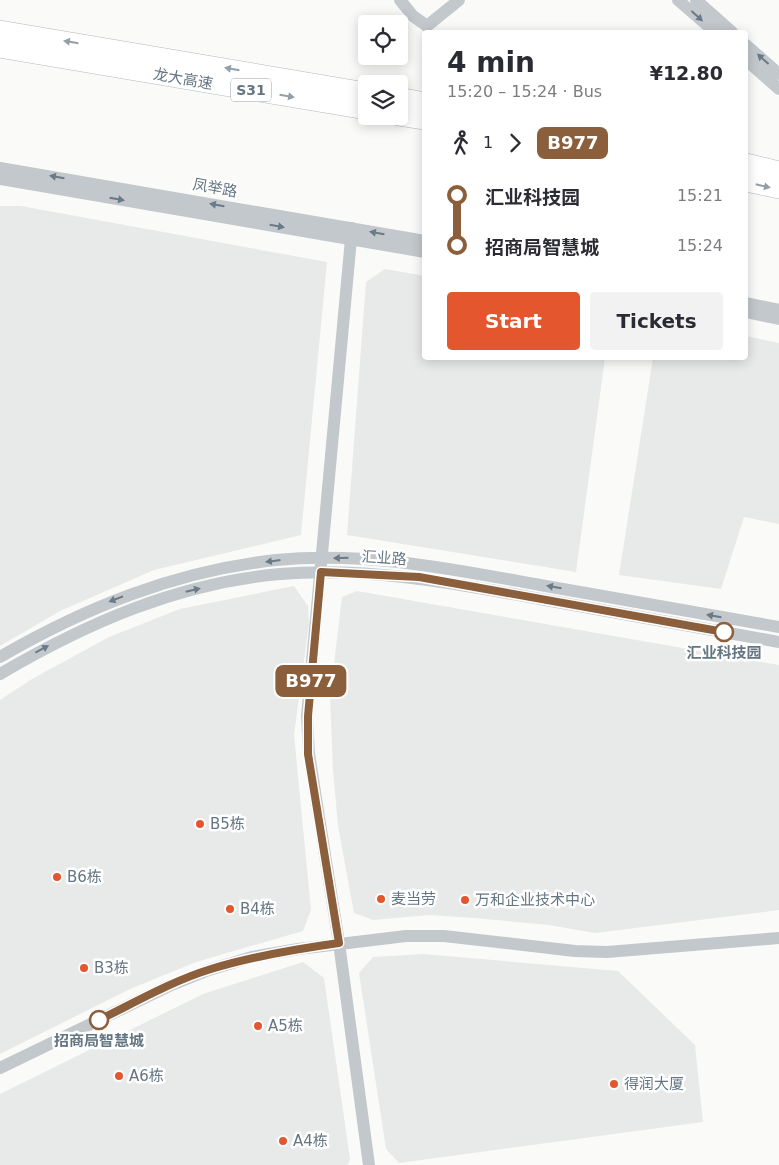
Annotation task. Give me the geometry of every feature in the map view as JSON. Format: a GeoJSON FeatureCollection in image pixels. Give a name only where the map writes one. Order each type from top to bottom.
{"type":"FeatureCollection","features":[{"type":"Feature","properties":{"kind":"highway","name":"龙大高速"},"geometry":{"type":"LineString","coordinates":[[0,30],[118,59]]}},
{"type":"Feature","properties":{"kind":"highway","name":"龙大高速"},"geometry":{"type":"LineString","coordinates":[[0,48],[118,59],[358,91]]}},
{"type":"Feature","properties":{"kind":"highway","name":"龙大高速"},"geometry":{"type":"LineString","coordinates":[[137,62],[358,108]]}},
{"type":"Feature","properties":{"kind":"highway"},"geometry":{"type":"LineString","coordinates":[[408,99],[422,101]]}},
{"type":"Feature","properties":{"kind":"highway"},"geometry":{"type":"LineString","coordinates":[[408,117],[422,120]]}},
{"type":"Feature","properties":{"kind":"highway"},"geometry":{"type":"LineString","coordinates":[[748,163],[779,171]]}},
{"type":"Feature","properties":{"kind":"highway"},"geometry":{"type":"LineString","coordinates":[[748,182],[779,189]]}},
{"type":"Feature","properties":{"kind":"street"},"geometry":{"type":"LineString","coordinates":[[400,0],[413,16],[427,26],[459,0]]}},
{"type":"Feature","properties":{"kind":"street"},"geometry":{"type":"LineString","coordinates":[[678,0],[713,30]]}},
{"type":"Feature","properties":{"kind":"street"},"geometry":{"type":"LineString","coordinates":[[696,0],[730,30]]}},
{"type":"Feature","properties":{"kind":"street"},"geometry":{"type":"LineString","coordinates":[[748,47],[779,74]]}},
{"type":"Feature","properties":{"kind":"street"},"geometry":{"type":"LineString","coordinates":[[748,62],[779,89]]}},
{"type":"Feature","properties":{"kind":"street","name":"凤举路"},"geometry":{"type":"LineString","coordinates":[[0,168],[351,234],[422,251]]}},
{"type":"Feature","properties":{"kind":"street","name":"凤举路"},"geometry":{"type":"LineString","coordinates":[[0,179],[351,234],[422,241]]}},
{"type":"Feature","properties":{"kind":"street"},"geometry":{"type":"LineString","coordinates":[[351,234],[308,716],[308,754],[339,943],[369,1165]]}},
{"type":"Feature","properties":{"kind":"street"},"geometry":{"type":"LineString","coordinates":[[748,302],[779,310]]}},
{"type":"Feature","properties":{"kind":"street"},"geometry":{"type":"LineString","coordinates":[[748,312],[779,319]]}},
{"type":"Feature","properties":{"kind":"street","name":"汇业路"},"geometry":{"type":"LineString","coordinates":[[0,657],[65,621],[139,590],[176,579],[243,565],[322,558],[349,557],[421,563],[779,628]]}},
{"type":"Feature","properties":{"kind":"street","name":"汇业路"},"geometry":{"type":"LineString","coordinates":[[0,674],[71,634],[144,604],[180,593],[245,579],[321,572],[419,577],[779,642]]}},
{"type":"Feature","properties":{"kind":"street"},"geometry":{"type":"LineString","coordinates":[[0,1068],[169,986],[209,970],[252,957],[339,943],[406,936],[444,936],[575,951],[607,952],[779,938]]}},
{"type":"Feature","properties":{"kind":"shaded area"},"geometry":{"type":"Polygon","coordinates":[[[0,206],[21,206],[327,262],[301,535],[154,570],[60,611],[0,646],[0,206]]]}},
{"type":"Feature","properties":{"kind":"shaded area"},"geometry":{"type":"Polygon","coordinates":[[[385,269],[422,275],[422,360],[605,360],[576,572],[347,535],[366,282],[385,269]]]}},
{"type":"Feature","properties":{"kind":"shaded area"},"geometry":{"type":"Polygon","coordinates":[[[748,336],[779,343],[779,524],[744,517],[721,589],[619,575],[653,360],[748,360],[748,336]]]}},
{"type":"Feature","properties":{"kind":"shaded area"},"geometry":{"type":"Polygon","coordinates":[[[294,586],[308,606],[309,624],[294,735],[311,910],[303,931],[196,962],[130,989],[0,1054],[0,700],[32,679],[109,637],[180,609],[294,586]]]}},
{"type":"Feature","properties":{"kind":"shaded area","name":"汇业科技园"},"geometry":{"type":"Polygon","coordinates":[[[357,591],[779,665],[779,910],[595,933],[549,925],[429,915],[373,920],[354,913],[338,826],[333,770],[330,697],[342,597],[357,591]]]}},
{"type":"Feature","properties":{"kind":"shaded area"},"geometry":{"type":"Polygon","coordinates":[[[423,954],[618,971],[695,1045],[703,1122],[399,1163],[386,1149],[359,973],[373,957],[423,954]]]}},
{"type":"Feature","properties":{"kind":"shaded area"},"geometry":{"type":"Polygon","coordinates":[[[303,962],[324,978],[350,1159],[348,1165],[0,1165],[0,1094],[203,994],[303,962]]]}},
{"type":"Feature","properties":{"kind":"bus line","name":"B977"},"geometry":{"type":"LineString","coordinates":[[99,1020],[169,986],[209,970],[252,957],[339,943],[308,754],[308,716],[321,572],[392,574],[419,577],[724,632]]}},
{"type":"Feature","properties":{"kind":"place","name":"汇业科技园"},"geometry":{"type":"Point","coordinates":[724,632]}},
{"type":"Feature","properties":{"kind":"place","name":"B5栋"},"geometry":{"type":"Point","coordinates":[200,824]}},
{"type":"Feature","properties":{"kind":"place","name":"B6栋"},"geometry":{"type":"Point","coordinates":[57,877]}},
{"type":"Feature","properties":{"kind":"place","name":"麦当劳"},"geometry":{"type":"Point","coordinates":[381,899]}},
{"type":"Feature","properties":{"kind":"place","name":"万和企业技术中心"},"geometry":{"type":"Point","coordinates":[465,900]}},
{"type":"Feature","properties":{"kind":"place","name":"B4栋"},"geometry":{"type":"Point","coordinates":[230,909]}},
{"type":"Feature","properties":{"kind":"place","name":"B3栋"},"geometry":{"type":"Point","coordinates":[84,968]}},
{"type":"Feature","properties":{"kind":"place","name":"招商局智慧城"},"geometry":{"type":"Point","coordinates":[99,1020]}},
{"type":"Feature","properties":{"kind":"place","name":"A5栋"},"geometry":{"type":"Point","coordinates":[258,1026]}},
{"type":"Feature","properties":{"kind":"place","name":"A6栋"},"geometry":{"type":"Point","coordinates":[119,1076]}},
{"type":"Feature","properties":{"kind":"place","name":"得润大厦"},"geometry":{"type":"Point","coordinates":[614,1084]}},
{"type":"Feature","properties":{"kind":"place","name":"A4栋"},"geometry":{"type":"Point","coordinates":[283,1141]}}]}
